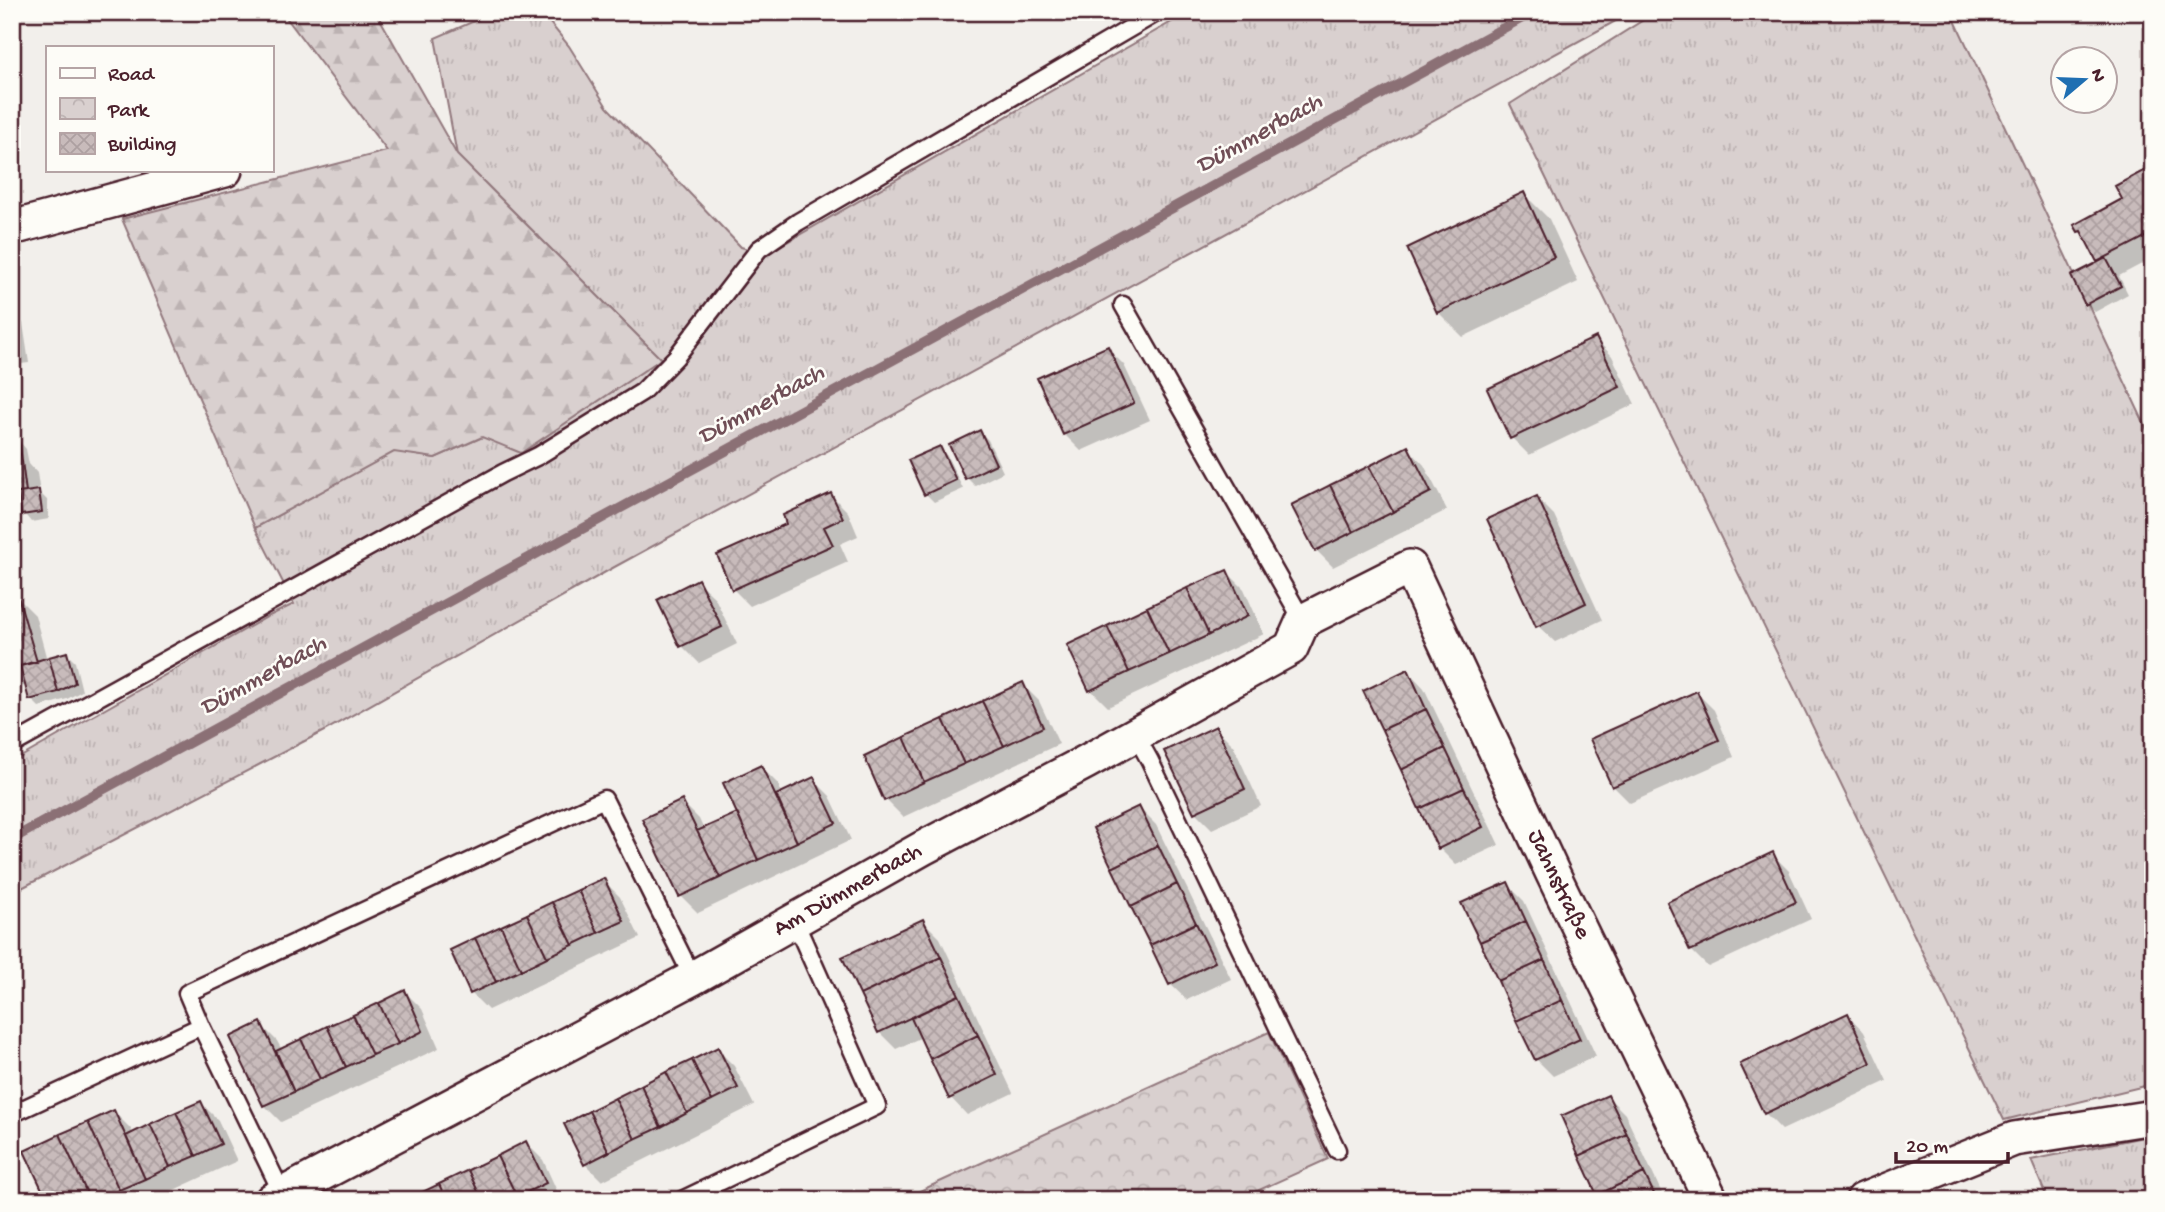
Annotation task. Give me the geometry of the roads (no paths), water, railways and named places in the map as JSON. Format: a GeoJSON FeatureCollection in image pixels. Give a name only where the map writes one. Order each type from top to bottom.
{"type":"FeatureCollection","features":[{"type":"Feature","properties":{"kind":"street"},"geometry":{"type":"LineString","coordinates":[[12,228],[218,172]]}},
{"type":"Feature","properties":{"kind":"street","name":"Jahnstraße"},"geometry":{"type":"LineString","coordinates":[[1303,621],[1410,567],[1559,886],[1711,1200]]}},
{"type":"Feature","properties":{"kind":"street","name":"Am Dümmerbach"},"geometry":{"type":"LineString","coordinates":[[287,1196],[693,978],[923,848],[1291,648],[1303,621]]}},
{"type":"Feature","properties":{"kind":"street"},"geometry":{"type":"LineString","coordinates":[[1863,1200],[2014,1139],[2153,1116]]}},
{"type":"Feature","properties":{"kind":"lane"},"geometry":{"type":"LineString","coordinates":[[12,745],[538,456],[642,392],[676,357],[759,249],[798,222],[1158,12]]}},
{"type":"Feature","properties":{"kind":"lane"},"geometry":{"type":"LineString","coordinates":[[1123,305],[1303,621]]}},
{"type":"Feature","properties":{"kind":"lane"},"geometry":{"type":"LineString","coordinates":[[1135,734],[1337,1150]]}},
{"type":"Feature","properties":{"kind":"lane"},"geometry":{"type":"LineString","coordinates":[[287,1196],[187,993],[604,799],[693,978]]}},
{"type":"Feature","properties":{"kind":"lane"},"geometry":{"type":"LineString","coordinates":[[682,1200],[877,1105],[795,922]]}},
{"type":"Feature","properties":{"kind":"lane"},"geometry":{"type":"LineString","coordinates":[[12,1114],[201,1026]]}},
{"type":"Feature","properties":{"kind":"waterway","name":"Dümmerbach"},"geometry":{"type":"LineString","coordinates":[[12,839],[1533,12]]}}]}
